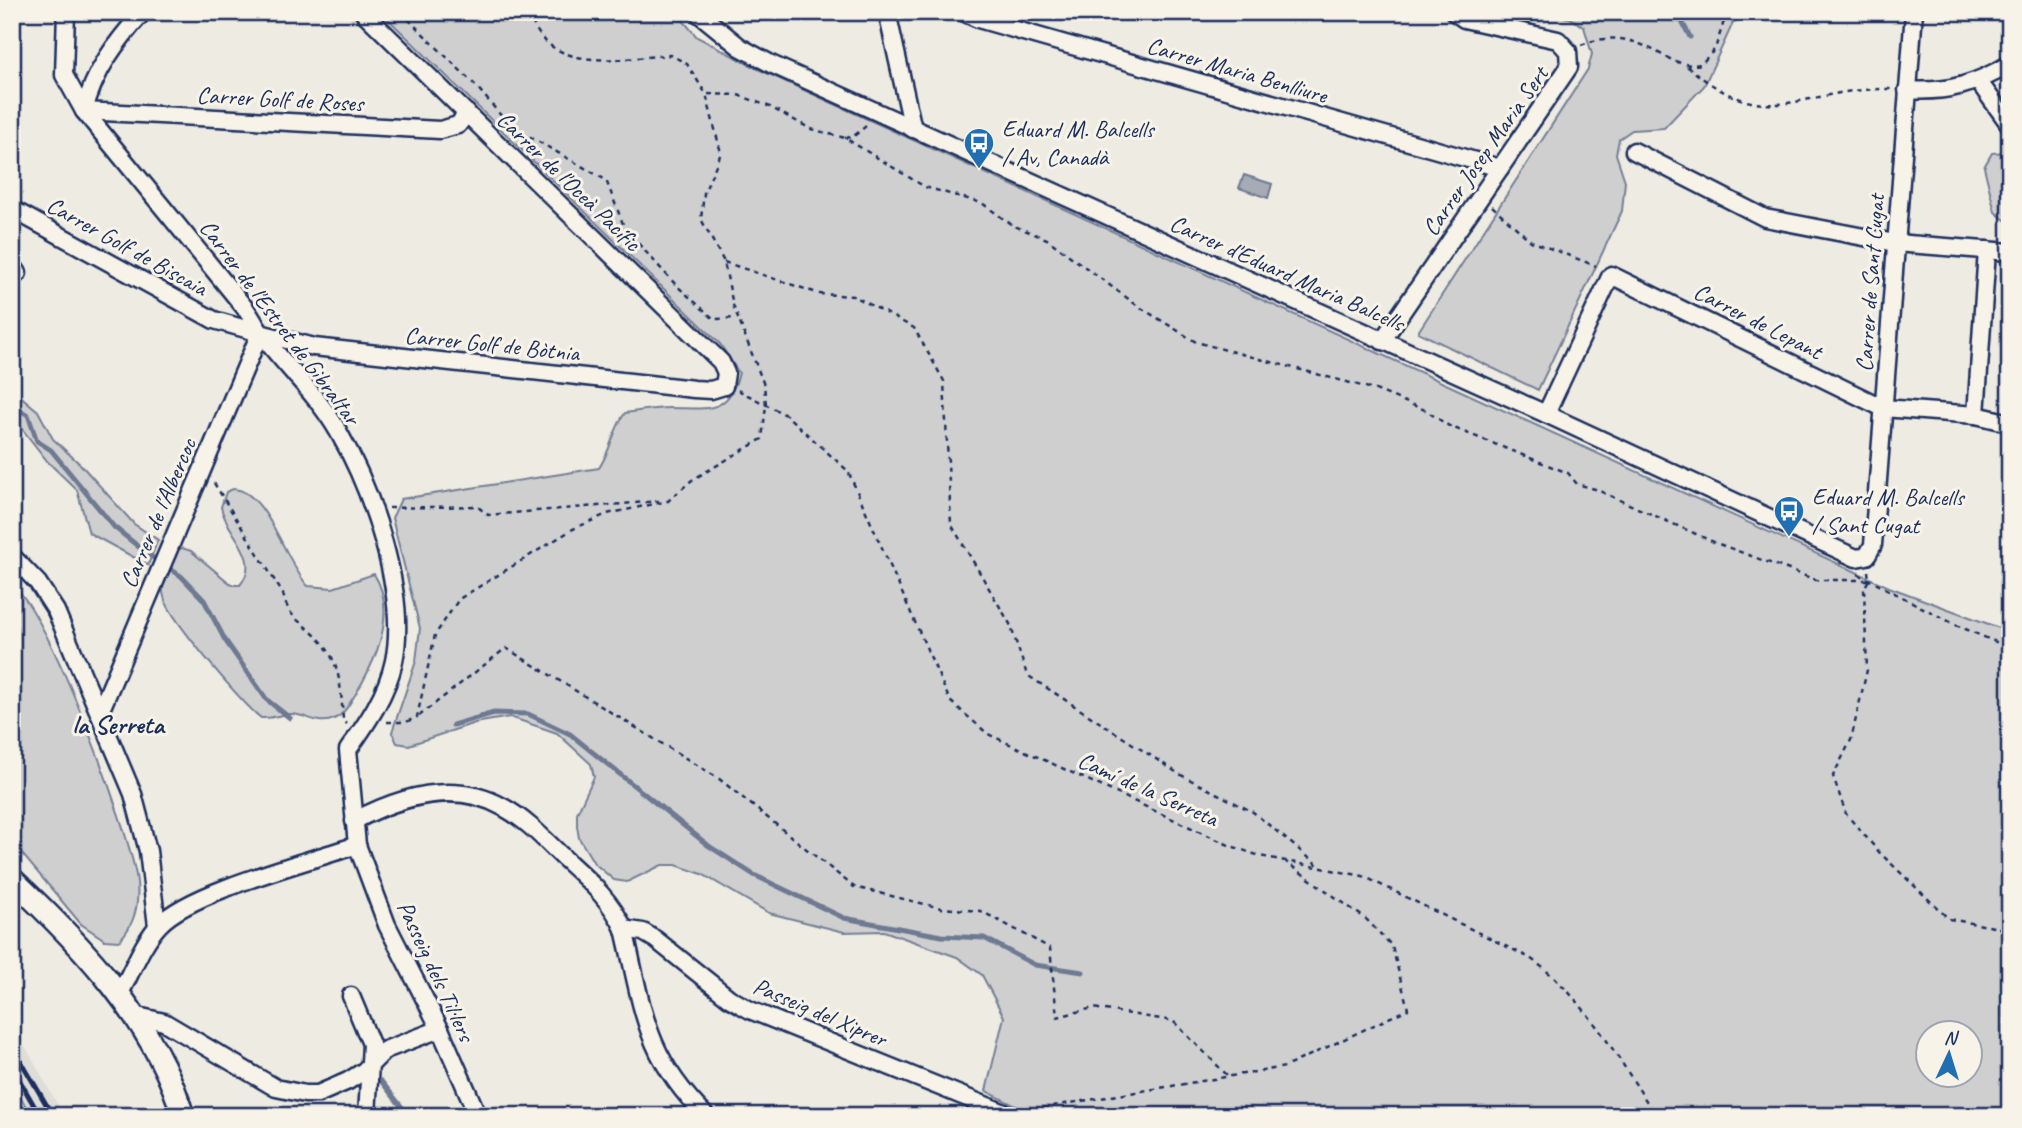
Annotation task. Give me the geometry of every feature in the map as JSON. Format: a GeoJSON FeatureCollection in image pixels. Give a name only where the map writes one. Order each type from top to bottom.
{"type":"FeatureCollection","features":[{"type":"Feature","properties":{"kind":"street","name":"Carrer de l'Estret de Gibraltar"},"geometry":{"type":"LineString","coordinates":[[66,12],[64,75],[84,111],[245,308],[260,333],[338,430],[372,509],[394,593],[397,641],[383,692],[348,750],[357,845]]}},
{"type":"Feature","properties":{"kind":"street"},"geometry":{"type":"LineString","coordinates":[[84,111],[89,91],[112,46],[143,12]]}},
{"type":"Feature","properties":{"kind":"street","name":"Carrer de l'Oceà Pacífic"},"geometry":{"type":"LineString","coordinates":[[363,12],[721,362],[725,368],[722,385]]}},
{"type":"Feature","properties":{"kind":"street","name":"Carrer d'Eduard Maria Balcells"},"geometry":{"type":"LineString","coordinates":[[697,12],[740,47],[914,129],[1546,414],[1842,552],[1856,558],[1867,556]]}},
{"type":"Feature","properties":{"kind":"street"},"geometry":{"type":"LineString","coordinates":[[887,12],[914,129]]}},
{"type":"Feature","properties":{"kind":"street","name":"Carrer Maria Benlliure"},"geometry":{"type":"LineString","coordinates":[[963,12],[978,19],[1500,168]]}},
{"type":"Feature","properties":{"kind":"street","name":"Carrer Josep Maria Sert"},"geometry":{"type":"LineString","coordinates":[[1382,341],[1567,72],[1570,62],[1568,51],[1558,40],[1464,19],[1454,12]]}},
{"type":"Feature","properties":{"kind":"street","name":"Carrer de Sant Cugat"},"geometry":{"type":"LineString","coordinates":[[1867,556],[1873,545],[1914,12]]}},
{"type":"Feature","properties":{"kind":"street"},"geometry":{"type":"LineString","coordinates":[[1907,89],[1944,91],[1979,82],[2010,64]]}},
{"type":"Feature","properties":{"kind":"street"},"geometry":{"type":"LineString","coordinates":[[1979,82],[2010,125]]}},
{"type":"Feature","properties":{"kind":"street","name":"Carrer Golf de Roses"},"geometry":{"type":"LineString","coordinates":[[84,111],[433,130],[449,129],[458,125],[467,113]]}},
{"type":"Feature","properties":{"kind":"street"},"geometry":{"type":"LineString","coordinates":[[1634,151],[1765,218],[1895,243],[2010,252]]}},
{"type":"Feature","properties":{"kind":"street","name":"Carrer Golf de Biscaia"},"geometry":{"type":"LineString","coordinates":[[12,209],[214,320],[260,333]]}},
{"type":"Feature","properties":{"kind":"street"},"geometry":{"type":"LineString","coordinates":[[1976,415],[1987,250]]}},
{"type":"Feature","properties":{"kind":"street"},"geometry":{"type":"LineString","coordinates":[[12,264],[18,273],[12,277]]}},
{"type":"Feature","properties":{"kind":"street"},"geometry":{"type":"LineString","coordinates":[[1546,414],[1611,275]]}},
{"type":"Feature","properties":{"kind":"street","name":"Carrer de Lepant"},"geometry":{"type":"LineString","coordinates":[[1611,275],[1883,408]]}},
{"type":"Feature","properties":{"kind":"street","name":"Carrer Golf de Bòtnia"},"geometry":{"type":"LineString","coordinates":[[260,333],[314,346],[694,389],[722,385]]}},
{"type":"Feature","properties":{"kind":"street","name":"Carrer de l'Albercoc"},"geometry":{"type":"LineString","coordinates":[[100,712],[260,333]]}},
{"type":"Feature","properties":{"kind":"street"},"geometry":{"type":"LineString","coordinates":[[1883,408],[1976,415],[2010,423]]}},
{"type":"Feature","properties":{"kind":"street"},"geometry":{"type":"LineString","coordinates":[[12,556],[38,583],[56,611],[100,712],[142,823],[157,926]]}},
{"type":"Feature","properties":{"kind":"street"},"geometry":{"type":"LineString","coordinates":[[354,821],[387,804],[421,793],[472,796],[493,802],[513,813],[603,895],[624,929],[637,995],[656,1051],[685,1095],[706,1116]]}},
{"type":"Feature","properties":{"kind":"street"},"geometry":{"type":"LineString","coordinates":[[119,995],[157,926],[176,912],[207,897],[357,845]]}},
{"type":"Feature","properties":{"kind":"street","name":"Passeig dels Til·lers"},"geometry":{"type":"LineString","coordinates":[[357,845],[387,925],[440,1029],[478,1116]]}},
{"type":"Feature","properties":{"kind":"street"},"geometry":{"type":"LineString","coordinates":[[12,879],[81,949],[119,995],[148,1038],[174,1090],[183,1116]]}},
{"type":"Feature","properties":{"kind":"street","name":"Passeig del Xiprer"},"geometry":{"type":"LineString","coordinates":[[624,929],[643,932],[655,939],[729,998],[750,1010],[1007,1114]]}},
{"type":"Feature","properties":{"kind":"street"},"geometry":{"type":"LineString","coordinates":[[351,996],[371,1044],[368,1116]]}},
{"type":"Feature","properties":{"kind":"street"},"geometry":{"type":"LineString","coordinates":[[132,1015],[164,1022],[222,1053],[276,1088],[293,1093],[318,1094],[348,1081],[385,1050],[440,1029]]}},
{"type":"Feature","properties":{"kind":"path"},"geometry":{"type":"LineString","coordinates":[[401,12],[475,86],[509,125],[606,180],[625,229],[676,285],[714,319],[738,318]]}},
{"type":"Feature","properties":{"kind":"path"},"geometry":{"type":"LineString","coordinates":[[417,717],[435,635],[459,599],[573,529],[607,514],[668,500],[692,480],[762,439],[766,405],[761,376],[738,318],[723,262],[701,219],[704,193],[721,153],[706,94],[680,58],[662,56],[604,61],[557,49],[537,34],[529,12]]}},
{"type":"Feature","properties":{"kind":"path"},"geometry":{"type":"LineString","coordinates":[[1687,66],[1700,64],[1711,56],[1727,12]]}},
{"type":"Feature","properties":{"kind":"path"},"geometry":{"type":"LineString","coordinates":[[1568,51],[1601,38],[1622,38],[1646,45],[1687,66],[1730,96],[1767,106],[1847,90],[1874,89]]}},
{"type":"Feature","properties":{"kind":"path"},"geometry":{"type":"LineString","coordinates":[[706,94],[738,95],[811,128],[845,138],[925,187],[982,203],[1013,225],[1047,239],[1138,306],[1196,342],[1226,352],[1354,382],[1402,399],[1449,426],[1568,472],[1577,484],[1775,566],[1816,580],[1869,580],[1956,625],[2010,648]]}},
{"type":"Feature","properties":{"kind":"path"},"geometry":{"type":"LineString","coordinates":[[845,138],[864,130],[874,110]]}},
{"type":"Feature","properties":{"kind":"path"},"geometry":{"type":"LineString","coordinates":[[1490,204],[1531,241],[1587,261],[1611,275]]}},
{"type":"Feature","properties":{"kind":"path"},"geometry":{"type":"LineString","coordinates":[[723,262],[820,294],[854,296],[914,328],[944,381],[951,524],[1010,624],[1027,675],[1179,774],[1253,812],[1322,868]]}},
{"type":"Feature","properties":{"kind":"path","name":"Camí de la Serreta"},"geometry":{"type":"LineString","coordinates":[[722,385],[786,415],[848,471],[950,701],[988,734],[1231,846],[1283,860],[1363,876],[1530,958],[1550,971],[1609,1044],[1656,1116]]}},
{"type":"Feature","properties":{"kind":"path"},"geometry":{"type":"LineString","coordinates":[[203,465],[283,594],[287,612],[320,639],[339,669],[343,720],[358,737]]}},
{"type":"Feature","properties":{"kind":"path"},"geometry":{"type":"LineString","coordinates":[[372,509],[477,506],[488,515],[668,500]]}},
{"type":"Feature","properties":{"kind":"path"},"geometry":{"type":"LineString","coordinates":[[1869,580],[1864,588],[1867,670],[1851,740],[1833,776],[1846,814],[1879,852],[1949,919],[2010,930]]}},
{"type":"Feature","properties":{"kind":"path"},"geometry":{"type":"LineString","coordinates":[[384,723],[406,722],[417,717],[506,648],[718,778],[854,887],[941,908],[981,911],[1050,948],[1058,1017],[1093,1008],[1172,1021],[1227,1075]]}},
{"type":"Feature","properties":{"kind":"path"},"geometry":{"type":"LineString","coordinates":[[1007,1114],[1285,1067],[1408,1009],[1392,946],[1366,919],[1283,860]]}},
{"type":"Feature","properties":{"kind":"shaded area"},"geometry":{"type":"Polygon","coordinates":[[[381,12],[676,12],[697,37],[758,69],[1889,587],[2010,632],[2010,1116],[1024,1116],[1016,1106],[986,1091],[1004,1017],[982,975],[957,957],[884,931],[844,932],[769,913],[702,874],[676,865],[662,865],[627,882],[614,880],[594,863],[579,838],[577,813],[594,777],[591,764],[557,733],[510,717],[475,723],[409,745],[397,743],[392,732],[416,661],[420,628],[392,518],[401,499],[599,468],[625,413],[664,408],[714,407],[729,397],[739,373],[720,344],[381,12]]]}},
{"type":"Feature","properties":{"kind":"shaded area"},"geometry":{"type":"Polygon","coordinates":[[[1525,12],[1738,12],[1704,86],[1664,128],[1632,130],[1619,139],[1616,154],[1625,181],[1622,211],[1538,390],[1418,332],[1588,69],[1592,54],[1584,27],[1570,18],[1525,12]]]}},
{"type":"Feature","properties":{"kind":"shaded area"},"geometry":{"type":"Polygon","coordinates":[[[2008,152],[2010,224],[1995,212],[1984,167],[1992,153],[2008,152]]]}},
{"type":"Feature","properties":{"kind":"shaded area"},"geometry":{"type":"Polygon","coordinates":[[[1244,175],[1272,184],[1268,198],[1239,188],[1244,175]]]}},
{"type":"Feature","properties":{"kind":"shaded area"},"geometry":{"type":"Polygon","coordinates":[[[12,389],[38,411],[53,439],[81,465],[134,524],[158,540],[148,565],[89,533],[77,490],[48,462],[12,416],[12,389]]]}},
{"type":"Feature","properties":{"kind":"shaded area"},"geometry":{"type":"Polygon","coordinates":[[[233,489],[245,492],[256,501],[308,586],[333,588],[374,574],[381,589],[384,620],[377,652],[351,702],[334,719],[318,721],[288,714],[261,718],[192,641],[164,597],[164,580],[169,561],[174,551],[182,548],[191,551],[232,585],[240,585],[246,575],[245,555],[221,507],[226,492],[233,489]]]}},
{"type":"Feature","properties":{"kind":"shaded area"},"geometry":{"type":"Polygon","coordinates":[[[12,585],[27,602],[65,676],[104,773],[132,857],[137,882],[136,906],[129,928],[119,941],[105,940],[81,924],[12,842],[12,585]]]}},
{"type":"Feature","properties":{"kind":"shaded area"},"geometry":{"type":"Polygon","coordinates":[[[12,1027],[64,1116],[31,1116],[12,1081],[12,1027]]]}},
{"type":"Feature","properties":{"kind":"shaded area"},"geometry":{"type":"Polygon","coordinates":[[[12,1081],[31,1116],[12,1116],[12,1081]]]}},
{"type":"Feature","properties":{"kind":"waterway"},"geometry":{"type":"LineString","coordinates":[[1677,12],[1690,37]]}},
{"type":"Feature","properties":{"kind":"waterway"},"geometry":{"type":"LineString","coordinates":[[12,405],[28,415],[37,441],[51,450],[114,527],[181,576],[204,600],[225,640],[267,700],[290,718]]}},
{"type":"Feature","properties":{"kind":"waterway"},"geometry":{"type":"LineString","coordinates":[[453,725],[494,713],[528,714],[570,734],[709,846],[754,875],[844,918],[942,936],[984,938],[1035,965],[1083,972]]}},
{"type":"Feature","properties":{"kind":"waterway"},"geometry":{"type":"LineString","coordinates":[[381,1081],[409,1116]]}},
{"type":"Feature","properties":{"kind":"railway"},"geometry":{"type":"LineString","coordinates":[[12,1046],[53,1116]]}},
{"type":"Feature","properties":{"kind":"railway"},"geometry":{"type":"LineString","coordinates":[[12,1067],[40,1116]]}},
{"type":"Feature","properties":{"kind":"place","name":"Eduard M. Balcells / Av, Canadà"},"geometry":{"type":"Point","coordinates":[979,170]}},
{"type":"Feature","properties":{"kind":"place","name":"Eduard M. Balcells / Sant Cugat"},"geometry":{"type":"Point","coordinates":[1789,538]}},
{"type":"Feature","properties":{"kind":"district","name":"la Serreta"},"geometry":{"type":"Point","coordinates":[118,724]}}]}
